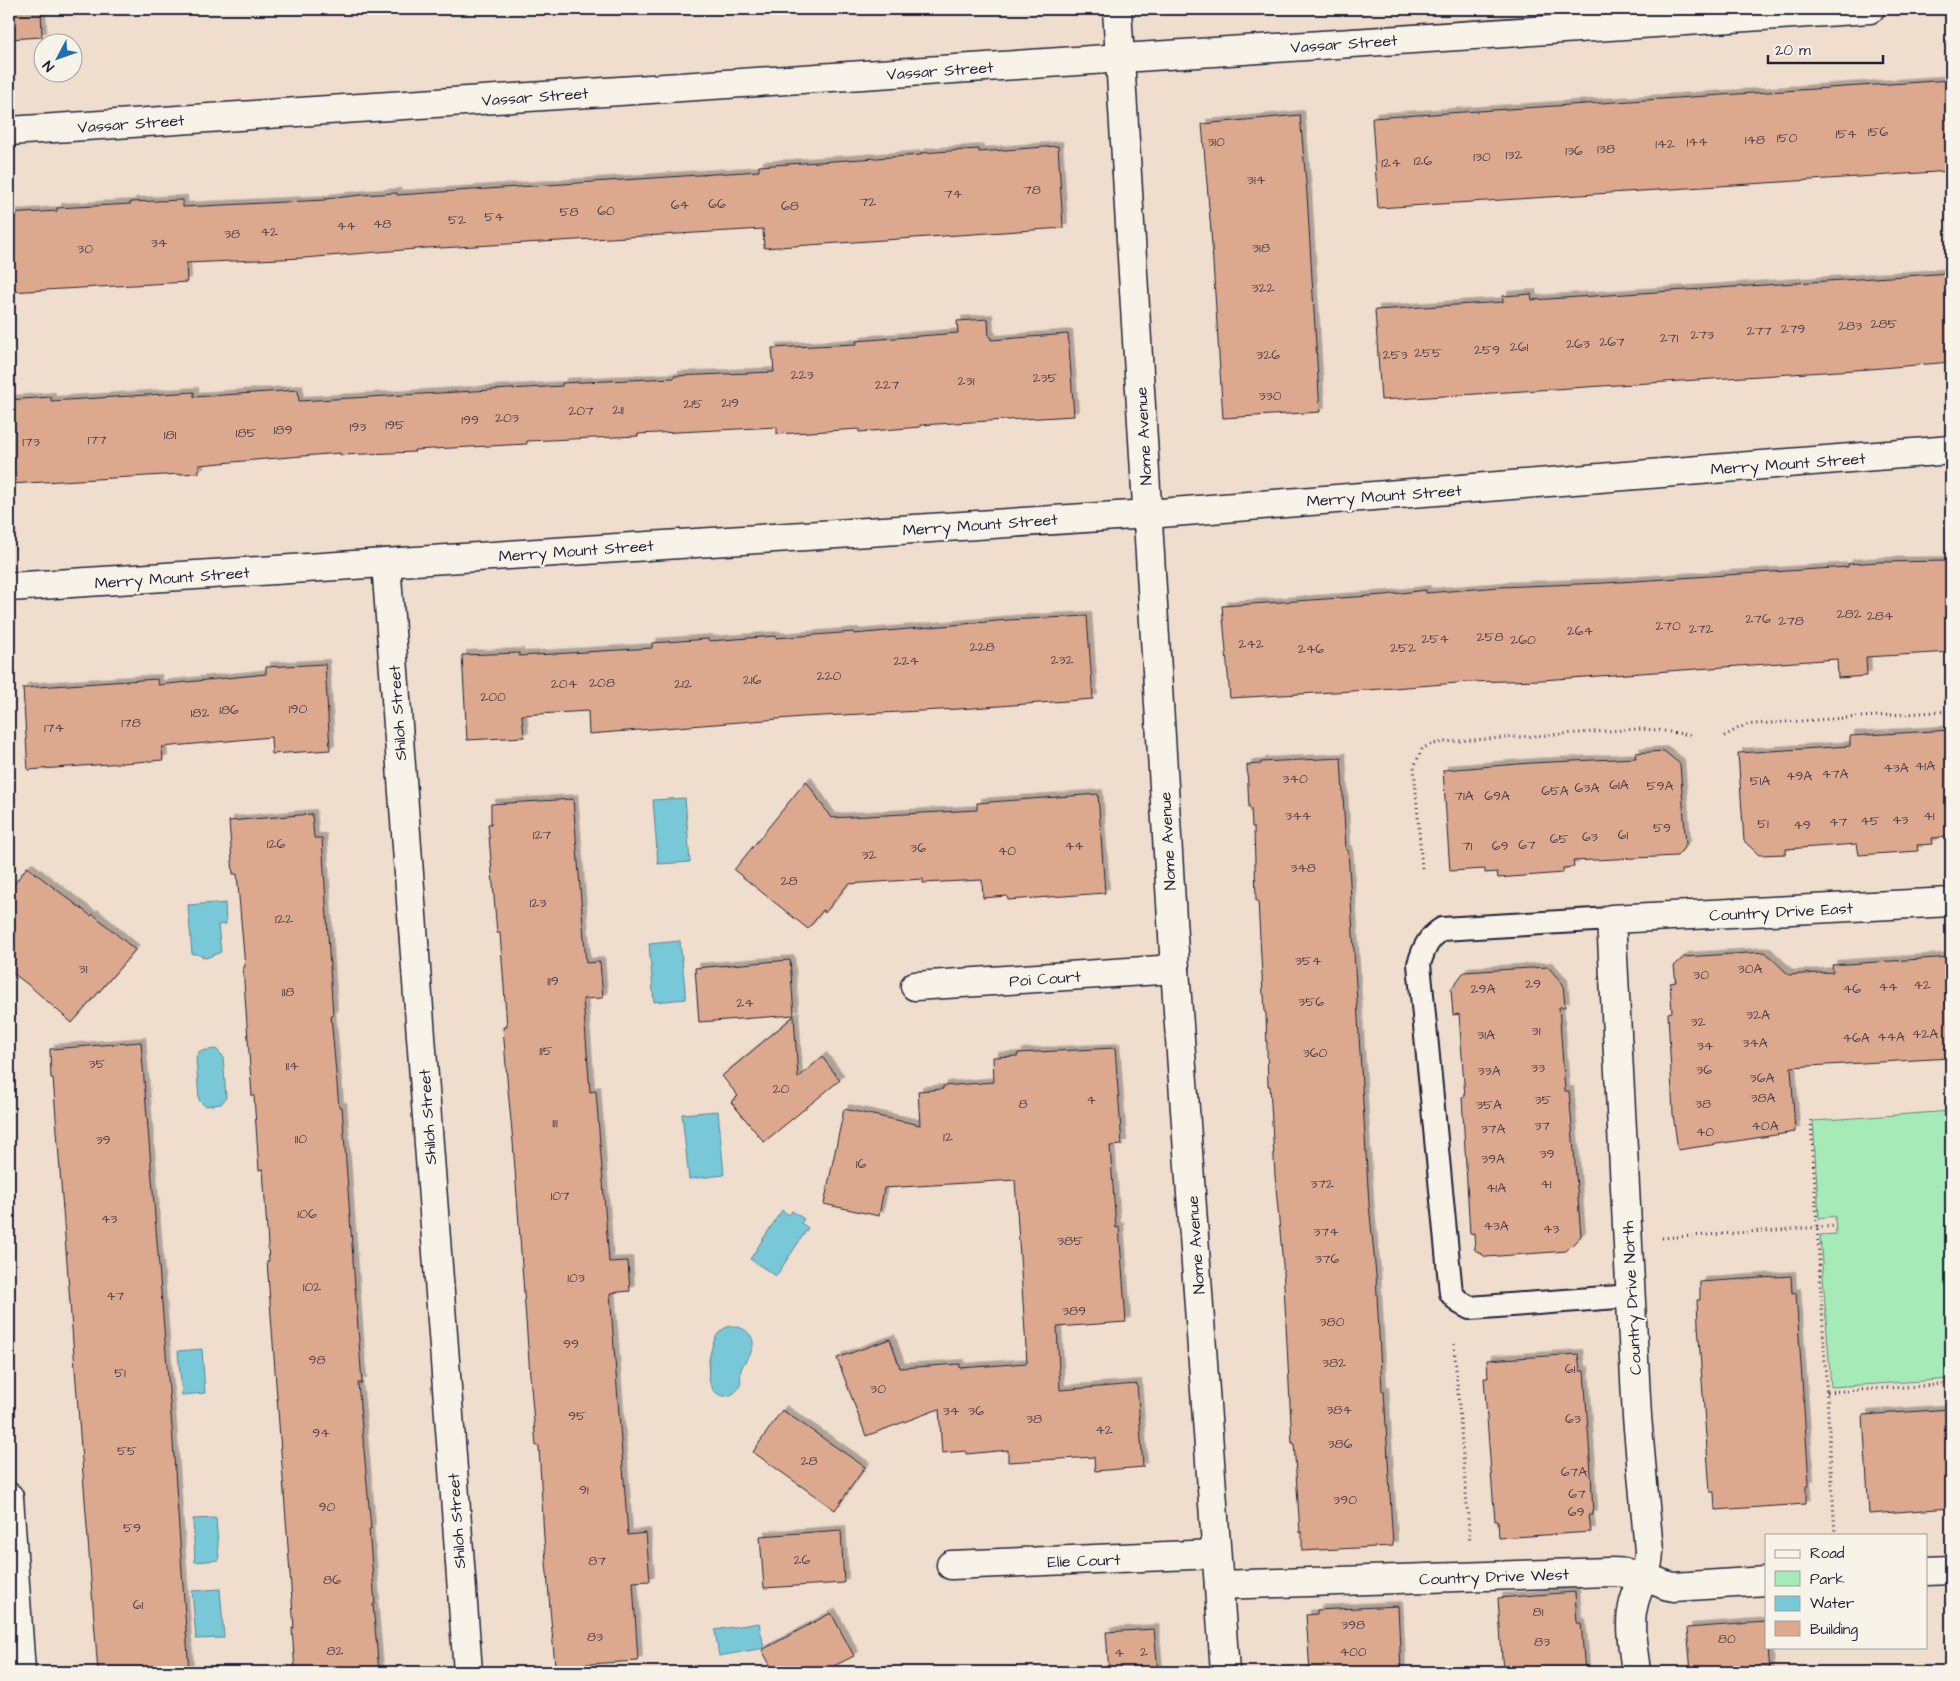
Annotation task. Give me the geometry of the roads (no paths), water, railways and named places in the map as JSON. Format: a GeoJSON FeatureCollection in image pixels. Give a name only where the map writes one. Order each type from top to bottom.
{"type":"FeatureCollection","features":[{"type":"Feature","properties":{"kind":"street","name":"Nome Avenue"},"geometry":{"type":"LineString","coordinates":[[1117,9],[1175,969],[1224,1672]]}},
{"type":"Feature","properties":{"kind":"street","name":"Vassar Street"},"geometry":{"type":"LineString","coordinates":[[9,131],[1870,9]]}},
{"type":"Feature","properties":{"kind":"street","name":"Merry Mount Street"},"geometry":{"type":"LineString","coordinates":[[9,587],[1148,514],[1951,450]]}},
{"type":"Feature","properties":{"kind":"street","name":"Shiloh Street"},"geometry":{"type":"LineString","coordinates":[[386,562],[468,1672]]}},
{"type":"Feature","properties":{"kind":"street","name":"Country Drive East"},"geometry":{"type":"LineString","coordinates":[[1611,919],[1951,902]]}},
{"type":"Feature","properties":{"kind":"street","name":"Country Drive North"},"geometry":{"type":"LineString","coordinates":[[1611,919],[1637,1417],[1649,1552],[1649,1565],[1636,1596],[1631,1615],[1636,1672]]}},
{"type":"Feature","properties":{"kind":"street","name":"Poi Court"},"geometry":{"type":"LineString","coordinates":[[915,986],[1175,969]]}},
{"type":"Feature","properties":{"kind":"street"},"geometry":{"type":"LineString","coordinates":[[9,1497],[21,1672]]}},
{"type":"Feature","properties":{"kind":"street","name":"Elie Court"},"geometry":{"type":"LineString","coordinates":[[951,1565],[1216,1554]]}},
{"type":"Feature","properties":{"kind":"street"},"geometry":{"type":"LineString","coordinates":[[1928,1572],[1951,1570]]}},
{"type":"Feature","properties":{"kind":"street","name":"Country Drive West"},"geometry":{"type":"LineString","coordinates":[[1219,1585],[1609,1572],[1628,1572],[1674,1587],[1765,1581]]}},
{"type":"Feature","properties":{"kind":"lane"},"geometry":{"type":"LineString","coordinates":[[1611,919],[1442,929],[1432,935],[1425,945],[1419,964],[1451,1293],[1459,1302],[1470,1308],[1631,1296]]}},
{"type":"Feature","properties":{"kind":"water"},"geometry":{"type":"Polygon","coordinates":[[[685,798],[690,862],[658,864],[653,800],[685,798]]]}},
{"type":"Feature","properties":{"kind":"water"},"geometry":{"type":"Polygon","coordinates":[[[225,903],[226,924],[218,925],[221,952],[206,958],[192,954],[188,905],[225,903]]]}},
{"type":"Feature","properties":{"kind":"water"},"geometry":{"type":"Polygon","coordinates":[[[680,941],[686,999],[654,1002],[649,944],[680,941]]]}},
{"type":"Feature","properties":{"kind":"water"},"geometry":{"type":"Polygon","coordinates":[[[216,1049],[223,1056],[226,1098],[221,1104],[205,1106],[199,1100],[196,1057],[200,1051],[216,1049]]]}},
{"type":"Feature","properties":{"kind":"water"},"geometry":{"type":"Polygon","coordinates":[[[718,1111],[724,1175],[689,1179],[682,1114],[718,1111]]]}},
{"type":"Feature","properties":{"kind":"water"},"geometry":{"type":"Polygon","coordinates":[[[782,1210],[789,1215],[792,1211],[804,1219],[801,1223],[808,1228],[776,1276],[750,1259],[782,1210]]]}},
{"type":"Feature","properties":{"kind":"water"},"geometry":{"type":"Polygon","coordinates":[[[731,1326],[745,1330],[751,1336],[753,1345],[741,1370],[739,1388],[734,1393],[724,1396],[718,1394],[710,1383],[709,1365],[712,1347],[718,1334],[731,1326]]]}},
{"type":"Feature","properties":{"kind":"water"},"geometry":{"type":"Polygon","coordinates":[[[202,1349],[205,1393],[182,1395],[178,1351],[202,1349]]]}},
{"type":"Feature","properties":{"kind":"water"},"geometry":{"type":"Polygon","coordinates":[[[216,1518],[219,1560],[195,1562],[193,1519],[216,1518]]]}},
{"type":"Feature","properties":{"kind":"water"},"geometry":{"type":"Polygon","coordinates":[[[220,1589],[224,1638],[196,1639],[192,1591],[220,1589]]]}},
{"type":"Feature","properties":{"kind":"water"},"geometry":{"type":"Polygon","coordinates":[[[759,1623],[764,1648],[719,1656],[715,1630],[759,1623]]]}}]}
